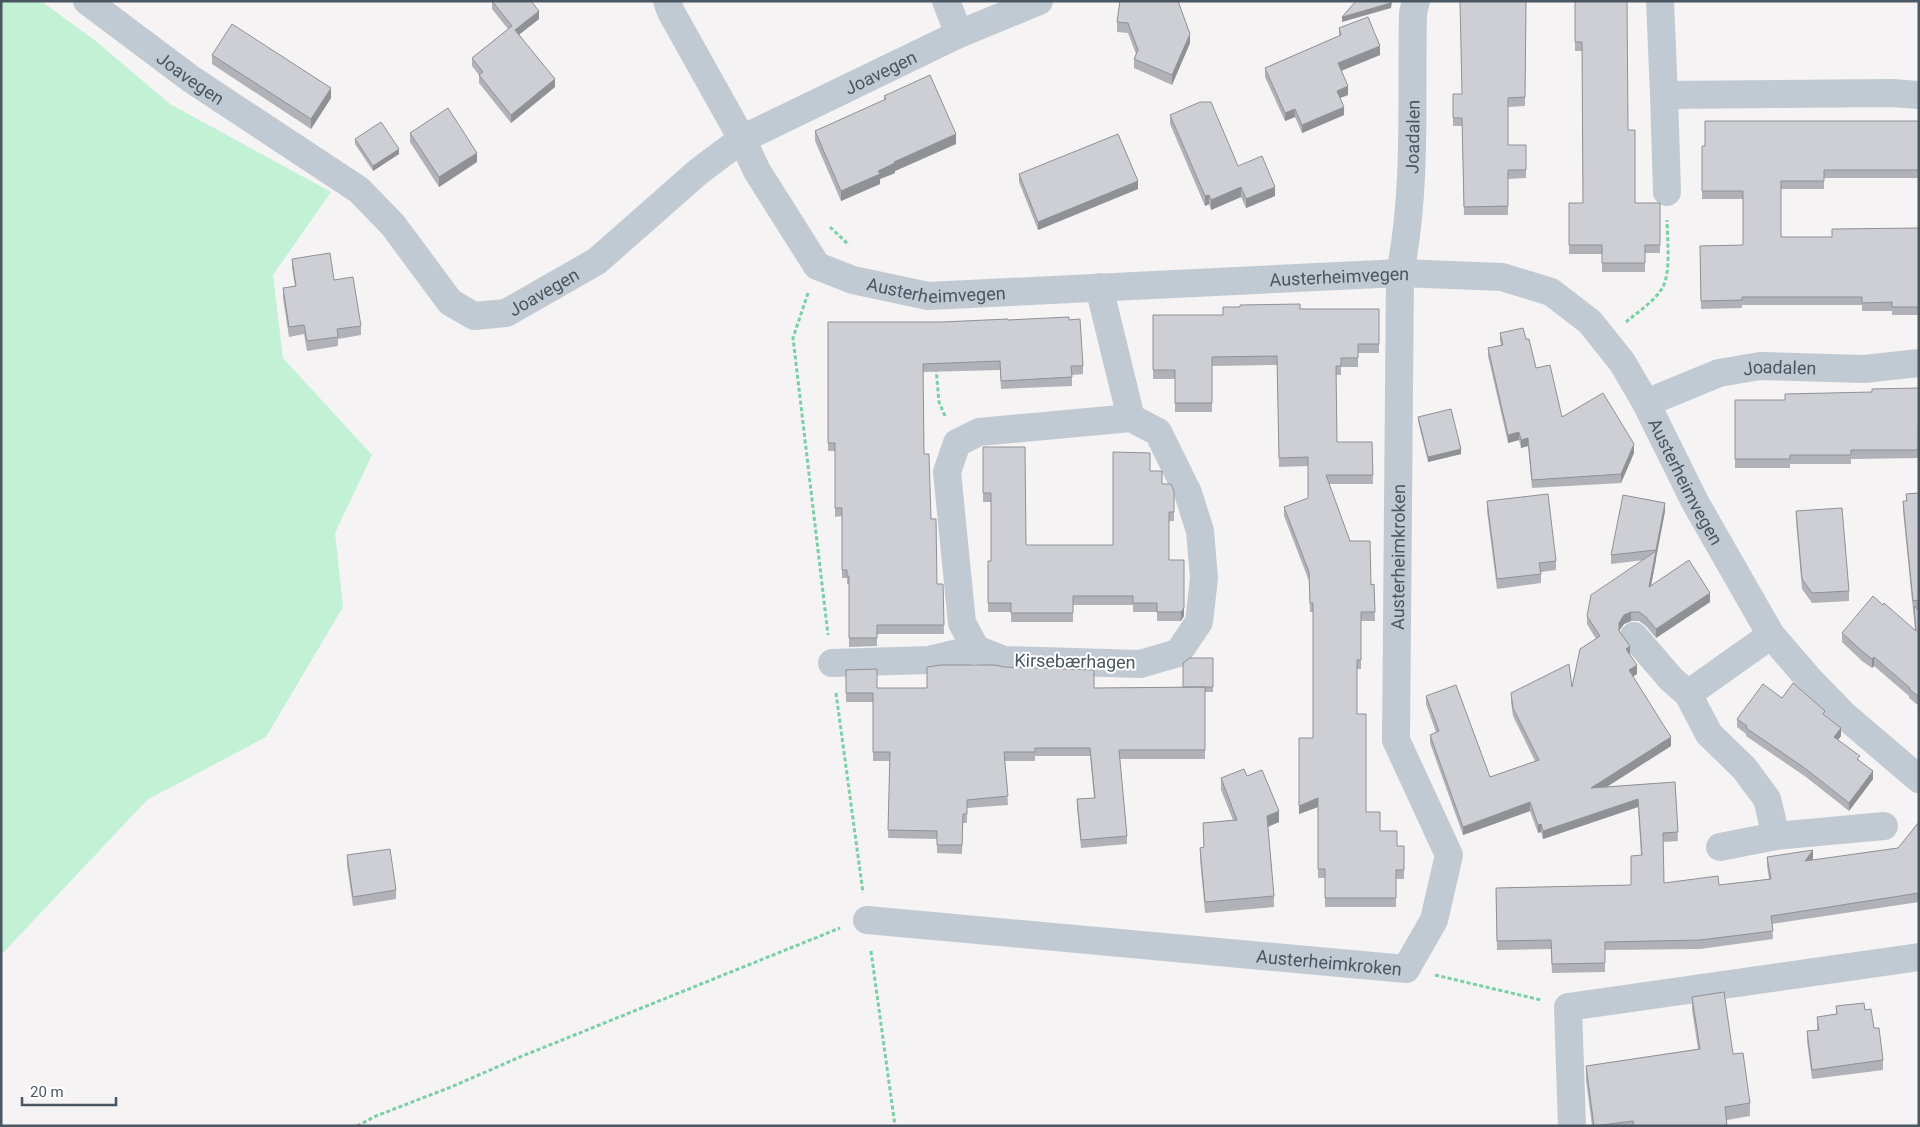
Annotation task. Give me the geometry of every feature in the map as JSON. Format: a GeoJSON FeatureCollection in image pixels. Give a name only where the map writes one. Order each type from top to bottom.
{"type":"FeatureCollection","features":[{"type":"Feature","properties":{"kind":"street","name":"Joavegen"},"geometry":{"type":"LineString","coordinates":[[87,1],[191,79],[359,190],[393,225],[450,302],[474,316],[506,313],[597,261],[698,172],[742,139],[959,34],[1039,1]]}},
{"type":"Feature","properties":{"kind":"street"},"geometry":{"type":"LineString","coordinates":[[667,1],[671,12],[742,139],[756,171],[816,266]]}},
{"type":"Feature","properties":{"kind":"street"},"geometry":{"type":"LineString","coordinates":[[946,1],[959,34]]}},
{"type":"Feature","properties":{"kind":"street","name":"Joadalen"},"geometry":{"type":"LineString","coordinates":[[1400,273],[1406,242],[1410,190],[1413,13],[1416,1]]}},
{"type":"Feature","properties":{"kind":"street"},"geometry":{"type":"LineString","coordinates":[[1660,1],[1667,192]]}},
{"type":"Feature","properties":{"kind":"street"},"geometry":{"type":"LineString","coordinates":[[1664,95],[1891,93],[1919,95]]}},
{"type":"Feature","properties":{"kind":"street","name":"Austerheimvegen"},"geometry":{"type":"LineString","coordinates":[[816,266],[853,280],[928,296],[1400,273],[1502,277],[1551,292],[1590,322],[1622,362],[1646,403],[1695,502],[1771,635],[1808,678],[1845,716],[1918,777]]}},
{"type":"Feature","properties":{"kind":"street","name":"Austerheimkroken"},"geometry":{"type":"LineString","coordinates":[[867,920],[1406,969],[1434,920],[1449,855],[1396,740],[1400,273]]}},
{"type":"Feature","properties":{"kind":"street"},"geometry":{"type":"LineString","coordinates":[[832,663],[928,660],[976,649],[962,623],[947,472],[956,443],[979,432],[1131,418],[1099,287]]}},
{"type":"Feature","properties":{"kind":"street","name":"Joadalen"},"geometry":{"type":"LineString","coordinates":[[1646,403],[1720,373],[1760,366],[1864,369],[1919,363]]}},
{"type":"Feature","properties":{"kind":"street","name":"Kirsebærhagen"},"geometry":{"type":"LineString","coordinates":[[976,649],[1004,660],[1140,664],[1178,653],[1199,622],[1204,578],[1200,531],[1188,493],[1158,432],[1131,418]]}},
{"type":"Feature","properties":{"kind":"street"},"geometry":{"type":"LineString","coordinates":[[1688,694],[1771,635]]}},
{"type":"Feature","properties":{"kind":"street"},"geometry":{"type":"LineString","coordinates":[[1634,636],[1671,679],[1688,694],[1709,734],[1744,768],[1766,798],[1776,836]]}},
{"type":"Feature","properties":{"kind":"street"},"geometry":{"type":"LineString","coordinates":[[1720,847],[1776,836],[1884,826]]}},
{"type":"Feature","properties":{"kind":"street"},"geometry":{"type":"LineString","coordinates":[[1572,1126],[1568,1007],[1919,957]]}},
{"type":"Feature","properties":{"kind":"path"},"geometry":{"type":"LineString","coordinates":[[1625,323],[1657,296],[1666,280],[1667,192]]}},
{"type":"Feature","properties":{"kind":"path"},"geometry":{"type":"LineString","coordinates":[[816,266],[793,338],[832,663],[895,1126]]}},
{"type":"Feature","properties":{"kind":"path"},"geometry":{"type":"LineString","coordinates":[[935,363],[939,402],[956,443]]}},
{"type":"Feature","properties":{"kind":"path"},"geometry":{"type":"LineString","coordinates":[[357,1126],[376,1116],[450,1087],[520,1056],[828,932],[867,920]]}},
{"type":"Feature","properties":{"kind":"path"},"geometry":{"type":"LineString","coordinates":[[1406,969],[1568,1007]]}},
{"type":"Feature","properties":{"kind":"green space"},"geometry":{"type":"Polygon","coordinates":[[[1,1],[41,1],[97,42],[170,104],[331,192],[273,275],[283,358],[372,455],[335,533],[343,607],[266,737],[147,800],[1,955],[1,1]]]}},
{"type":"Feature","properties":{"kind":"building"},"geometry":{"type":"Polygon","coordinates":[[[492,1],[531,1],[539,11],[515,30],[555,79],[511,115],[479,75],[483,72],[472,58],[512,26],[492,1]]]}},
{"type":"Feature","properties":{"kind":"building"},"geometry":{"type":"Polygon","coordinates":[[[1120,1],[1178,1],[1190,34],[1172,75],[1134,59],[1138,50],[1128,23],[1117,22],[1120,1]]]}},
{"type":"Feature","properties":{"kind":"building"},"geometry":{"type":"Polygon","coordinates":[[[1356,1],[1392,1],[1391,3],[1342,17],[1356,1]]]}},
{"type":"Feature","properties":{"kind":"building"},"geometry":{"type":"Polygon","coordinates":[[[1460,1],[1526,1],[1525,97],[1508,98],[1508,145],[1526,145],[1526,170],[1508,170],[1508,206],[1464,207],[1462,118],[1453,118],[1453,94],[1462,94],[1460,1]]]}},
{"type":"Feature","properties":{"kind":"building"},"geometry":{"type":"Polygon","coordinates":[[[1575,1],[1627,1],[1628,130],[1635,130],[1635,203],[1660,203],[1660,245],[1645,245],[1645,263],[1602,263],[1602,245],[1569,245],[1569,203],[1583,203],[1582,42],[1575,42],[1575,1]]]}},
{"type":"Feature","properties":{"kind":"building"},"geometry":{"type":"Polygon","coordinates":[[[1368,17],[1380,46],[1338,63],[1348,86],[1337,91],[1344,107],[1302,125],[1295,109],[1285,113],[1265,68],[1341,35],[1339,28],[1368,17]]]}},
{"type":"Feature","properties":{"kind":"building"},"geometry":{"type":"Polygon","coordinates":[[[232,24],[331,88],[311,119],[212,55],[232,24]]]}},
{"type":"Feature","properties":{"kind":"building"},"geometry":{"type":"Polygon","coordinates":[[[930,75],[956,134],[894,162],[878,171],[880,174],[841,191],[815,131],[886,99],[884,96],[930,75]]]}},
{"type":"Feature","properties":{"kind":"building"},"geometry":{"type":"Polygon","coordinates":[[[1200,102],[1211,102],[1238,166],[1262,156],[1275,187],[1246,199],[1241,187],[1211,200],[1209,195],[1205,196],[1170,115],[1200,102]]]}},
{"type":"Feature","properties":{"kind":"building"},"geometry":{"type":"Polygon","coordinates":[[[448,108],[477,153],[439,177],[410,133],[448,108]]]}},
{"type":"Feature","properties":{"kind":"building"},"geometry":{"type":"Polygon","coordinates":[[[1705,121],[1919,121],[1919,170],[1824,170],[1824,181],[1781,181],[1781,237],[1832,237],[1832,229],[1919,228],[1919,307],[1892,307],[1892,302],[1862,303],[1862,297],[1742,297],[1742,300],[1701,301],[1700,246],[1743,245],[1743,191],[1702,191],[1702,146],[1705,146],[1705,121]]]}},
{"type":"Feature","properties":{"kind":"building"},"geometry":{"type":"Polygon","coordinates":[[[381,122],[399,149],[373,166],[355,139],[381,122]]]}},
{"type":"Feature","properties":{"kind":"building"},"geometry":{"type":"Polygon","coordinates":[[[1118,134],[1138,181],[1038,222],[1019,174],[1118,134]]]}},
{"type":"Feature","properties":{"kind":"building"},"geometry":{"type":"Polygon","coordinates":[[[330,253],[334,280],[353,277],[361,326],[337,329],[338,337],[307,341],[304,325],[289,327],[283,288],[296,286],[292,259],[330,253]]]}},
{"type":"Feature","properties":{"kind":"building"},"geometry":{"type":"Polygon","coordinates":[[[1300,304],[1300,309],[1379,309],[1379,344],[1358,344],[1358,358],[1341,358],[1341,366],[1336,366],[1337,442],[1372,442],[1373,475],[1326,475],[1350,541],[1370,541],[1371,585],[1374,584],[1375,612],[1361,612],[1361,660],[1357,660],[1357,714],[1366,714],[1366,812],[1380,812],[1380,831],[1397,831],[1397,846],[1404,846],[1404,870],[1396,870],[1396,898],[1325,898],[1325,869],[1318,869],[1318,798],[1299,806],[1299,738],[1313,738],[1313,603],[1310,603],[1309,572],[1284,507],[1308,498],[1308,457],[1279,458],[1277,356],[1212,357],[1212,403],[1175,403],[1175,370],[1153,370],[1153,315],[1223,315],[1223,307],[1300,304]]]}},
{"type":"Feature","properties":{"kind":"building"},"geometry":{"type":"Polygon","coordinates":[[[1069,317],[1069,320],[1080,319],[1083,366],[1071,366],[1072,377],[1001,381],[1000,361],[923,364],[924,454],[929,454],[931,519],[936,519],[937,584],[943,584],[944,625],[877,625],[877,638],[849,638],[849,576],[847,576],[847,570],[842,570],[842,508],[835,508],[835,443],[828,443],[828,322],[942,322],[1069,317]]]}},
{"type":"Feature","properties":{"kind":"building"},"geometry":{"type":"Polygon","coordinates":[[[1523,328],[1526,339],[1529,339],[1536,368],[1550,365],[1562,417],[1603,393],[1634,444],[1621,474],[1532,480],[1528,438],[1521,440],[1519,432],[1508,435],[1488,348],[1503,345],[1500,333],[1523,328]]]}},
{"type":"Feature","properties":{"kind":"building"},"geometry":{"type":"Polygon","coordinates":[[[1919,388],[1918,450],[1851,450],[1851,455],[1790,455],[1790,459],[1735,459],[1735,400],[1785,400],[1785,394],[1872,392],[1872,389],[1919,388]]]}},
{"type":"Feature","properties":{"kind":"building"},"geometry":{"type":"Polygon","coordinates":[[[1451,409],[1461,449],[1428,457],[1418,417],[1451,409]]]}},
{"type":"Feature","properties":{"kind":"building"},"geometry":{"type":"Polygon","coordinates":[[[983,447],[1025,447],[1026,545],[1113,545],[1113,452],[1150,453],[1150,471],[1162,471],[1162,484],[1171,484],[1174,491],[1174,512],[1169,512],[1169,560],[1184,560],[1184,608],[1181,612],[1157,612],[1157,603],[1133,603],[1133,596],[1073,596],[1073,613],[1011,613],[1011,603],[988,603],[988,561],[991,561],[991,493],[983,493],[983,447]]]}},
{"type":"Feature","properties":{"kind":"building"},"geometry":{"type":"Polygon","coordinates":[[[1919,493],[1919,600],[1913,601],[1903,501],[1907,501],[1906,494],[1919,493]]]}},
{"type":"Feature","properties":{"kind":"building"},"geometry":{"type":"Polygon","coordinates":[[[1548,494],[1556,561],[1539,563],[1541,574],[1497,579],[1487,501],[1548,494]]]}},
{"type":"Feature","properties":{"kind":"building"},"geometry":{"type":"Polygon","coordinates":[[[1623,495],[1665,503],[1656,550],[1611,555],[1623,495]]]}},
{"type":"Feature","properties":{"kind":"building"},"geometry":{"type":"Polygon","coordinates":[[[1842,508],[1849,591],[1812,593],[1802,579],[1796,511],[1842,508]]]}},
{"type":"Feature","properties":{"kind":"building"},"geometry":{"type":"Polygon","coordinates":[[[1656,551],[1649,587],[1689,560],[1710,593],[1656,629],[1639,612],[1631,612],[1624,615],[1619,623],[1619,631],[1630,646],[1626,649],[1637,665],[1629,670],[1671,737],[1591,788],[1675,782],[1678,832],[1663,833],[1664,883],[1718,876],[1719,885],[1771,879],[1767,857],[1813,850],[1805,861],[1898,848],[1919,822],[1919,893],[1771,916],[1773,931],[1700,940],[1605,942],[1605,963],[1552,964],[1551,940],[1497,941],[1496,888],[1631,885],[1631,856],[1642,855],[1638,799],[1543,831],[1541,824],[1538,825],[1530,802],[1463,827],[1430,735],[1439,731],[1426,696],[1456,685],[1490,777],[1539,760],[1513,708],[1511,693],[1569,664],[1572,687],[1580,649],[1600,636],[1587,616],[1591,595],[1656,551]]]}},
{"type":"Feature","properties":{"kind":"building"},"geometry":{"type":"Polygon","coordinates":[[[1873,596],[1883,605],[1884,603],[1916,631],[1914,606],[1919,611],[1919,697],[1874,657],[1872,659],[1842,633],[1873,596]]]}},
{"type":"Feature","properties":{"kind":"building"},"geometry":{"type":"Polygon","coordinates":[[[1190,658],[1213,658],[1213,687],[1183,687],[1183,663],[1190,658]]]}},
{"type":"Feature","properties":{"kind":"building"},"geometry":{"type":"Polygon","coordinates":[[[941,665],[995,665],[1004,667],[1094,670],[1094,688],[1205,687],[1205,750],[1119,750],[1127,836],[1081,840],[1077,799],[1095,798],[1090,748],[1035,748],[1035,752],[1004,752],[1008,796],[967,800],[967,814],[963,814],[962,845],[937,845],[937,831],[888,830],[890,752],[873,752],[873,693],[846,693],[846,670],[877,669],[877,688],[927,688],[927,667],[941,665]]]}},
{"type":"Feature","properties":{"kind":"building"},"geometry":{"type":"Polygon","coordinates":[[[1793,683],[1825,711],[1823,714],[1841,728],[1834,737],[1860,756],[1857,759],[1873,771],[1849,803],[1806,769],[1746,728],[1747,726],[1737,719],[1763,684],[1782,698],[1793,683]]]}},
{"type":"Feature","properties":{"kind":"building"},"geometry":{"type":"Polygon","coordinates":[[[1244,769],[1247,776],[1262,770],[1279,811],[1267,816],[1274,896],[1205,902],[1200,848],[1204,847],[1203,823],[1237,820],[1221,778],[1244,769]]]}},
{"type":"Feature","properties":{"kind":"building"},"geometry":{"type":"Polygon","coordinates":[[[390,849],[396,890],[353,897],[347,855],[390,849]]]}},
{"type":"Feature","properties":{"kind":"building"},"geometry":{"type":"Polygon","coordinates":[[[1724,992],[1733,1054],[1743,1053],[1750,1103],[1725,1107],[1727,1126],[1634,1126],[1633,1121],[1594,1126],[1586,1066],[1700,1049],[1692,997],[1724,992]]]}},
{"type":"Feature","properties":{"kind":"building"},"geometry":{"type":"Polygon","coordinates":[[[1864,1003],[1865,1010],[1871,1009],[1874,1028],[1879,1028],[1883,1060],[1812,1070],[1807,1031],[1819,1030],[1817,1017],[1837,1014],[1836,1006],[1864,1003]]]}}]}
